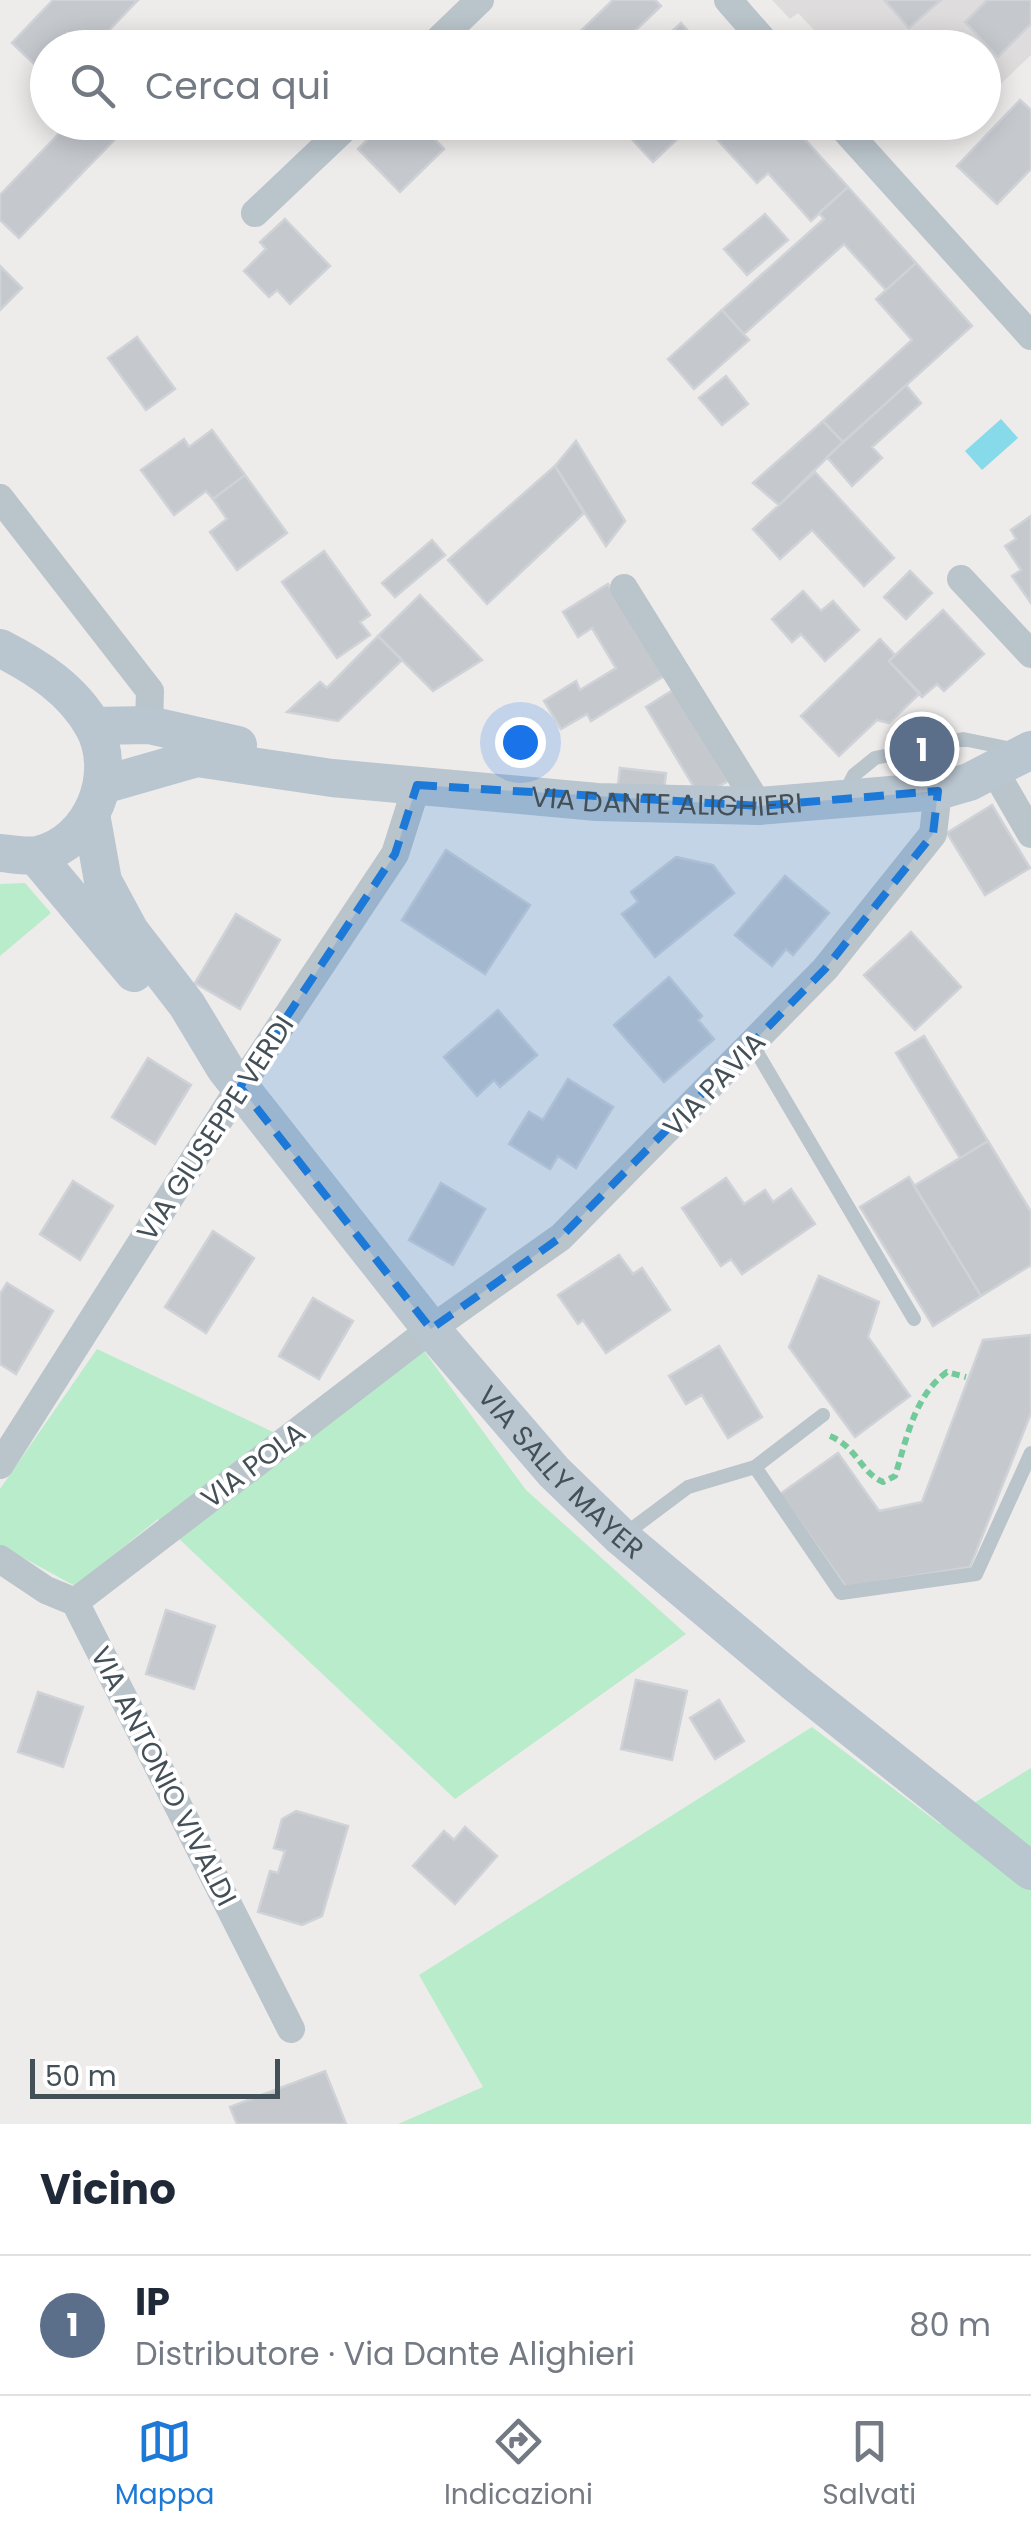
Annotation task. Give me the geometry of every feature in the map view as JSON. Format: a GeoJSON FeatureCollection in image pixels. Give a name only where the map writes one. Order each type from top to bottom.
{"type":"FeatureCollection","features":[{"type":"Feature","properties":{"kind":"main road"},"geometry":{"type":"LineString","coordinates":[[0,648],[36,667],[70,696],[93,726]]}},
{"type":"Feature","properties":{"kind":"main road","name":"VIA DANTE ALIGHIERI"},"geometry":{"type":"LineString","coordinates":[[93,726],[149,726],[234,743],[294,773]]}},
{"type":"Feature","properties":{"kind":"main road","name":"VIA SALLY MAYER"},"geometry":{"type":"LineString","coordinates":[[93,726],[105,756],[97,800],[103,881],[130,931],[187,1004],[232,1077],[432,1329],[554,1472],[620,1537],[796,1684],[1031,1871]]}},
{"type":"Feature","properties":{"kind":"main road","name":"VIA DANTE ALIGHIERI"},"geometry":{"type":"LineString","coordinates":[[97,800],[197,758],[294,773],[598,802],[759,806],[938,792],[1029,751]]}},
{"type":"Feature","properties":{"kind":"main road"},"geometry":{"type":"LineString","coordinates":[[18,854],[68,842],[97,800]]}},
{"type":"Feature","properties":{"kind":"main road","name":"VIA SALLY MAYER"},"geometry":{"type":"LineString","coordinates":[[18,854],[128,965],[172,1024],[232,1077]]}},
{"type":"Feature","properties":{"kind":"street"},"geometry":{"type":"LineString","coordinates":[[449,30],[480,0]]}},
{"type":"Feature","properties":{"kind":"street"},"geometry":{"type":"LineString","coordinates":[[728,0],[754,30]]}},
{"type":"Feature","properties":{"kind":"street"},"geometry":{"type":"LineString","coordinates":[[256,214],[332,140]]}},
{"type":"Feature","properties":{"kind":"street"},"geometry":{"type":"LineString","coordinates":[[854,140],[1031,336]]}},
{"type":"Feature","properties":{"kind":"street"},"geometry":{"type":"LineString","coordinates":[[0,498],[150,691],[149,726]]}},
{"type":"Feature","properties":{"kind":"street"},"geometry":{"type":"LineString","coordinates":[[960,578],[1031,654]]}},
{"type":"Feature","properties":{"kind":"street"},"geometry":{"type":"LineString","coordinates":[[624,588],[759,806]]}},
{"type":"Feature","properties":{"kind":"street"},"geometry":{"type":"LineString","coordinates":[[994,770],[1031,834]]}},
{"type":"Feature","properties":{"kind":"street","name":"VIA GIUSEPPE VERDI"},"geometry":{"type":"LineString","coordinates":[[0,1465],[232,1077],[395,854],[417,786]]}},
{"type":"Feature","properties":{"kind":"street","name":"VIA PAVIA"},"geometry":{"type":"LineString","coordinates":[[432,1329],[562,1236],[825,969],[932,834],[938,792]]}},
{"type":"Feature","properties":{"kind":"street","name":"VIA POLA"},"geometry":{"type":"LineString","coordinates":[[75,1602],[432,1329]]}},
{"type":"Feature","properties":{"kind":"street"},"geometry":{"type":"LineString","coordinates":[[0,1560],[46,1590],[75,1602]]}},
{"type":"Feature","properties":{"kind":"street","name":"VIA ANTONIO VIVALDI"},"geometry":{"type":"LineString","coordinates":[[75,1602],[291,2029]]}},
{"type":"Feature","properties":{"kind":"lane"},"geometry":{"type":"LineString","coordinates":[[842,801],[854,776],[876,758],[963,739],[1029,751]]}},
{"type":"Feature","properties":{"kind":"lane"},"geometry":{"type":"LineString","coordinates":[[752,1044],[914,1320]]}},
{"type":"Feature","properties":{"kind":"lane"},"geometry":{"type":"LineString","coordinates":[[620,1537],[688,1486],[754,1467],[822,1415]]}},
{"type":"Feature","properties":{"kind":"lane"},"geometry":{"type":"LineString","coordinates":[[754,1467],[841,1594],[976,1574],[1031,1452]]}},
{"type":"Feature","properties":{"kind":"path"},"geometry":{"type":"LineString","coordinates":[[818,1440],[828,1435],[846,1442],[874,1478],[883,1482],[894,1476],[920,1401],[932,1384],[948,1372],[966,1377]]}},
{"type":"Feature","properties":{"kind":"highlighted area"},"geometry":{"type":"Polygon","coordinates":[[[417,785],[759,806],[938,791],[933,834],[825,969],[561,1237],[431,1329],[240,1087],[395,854],[417,785]]]}},
{"type":"Feature","properties":{"kind":"shaded area"},"geometry":{"type":"Polygon","coordinates":[[[772,0],[1031,0],[1031,55],[1001,84],[1001,30],[814,30],[798,13],[790,19],[772,0]]]}},
{"type":"Feature","properties":{"kind":"green space"},"geometry":{"type":"Polygon","coordinates":[[[25,883],[51,913],[0,956],[0,884],[25,883]]]}},
{"type":"Feature","properties":{"kind":"green space"},"geometry":{"type":"Polygon","coordinates":[[[408,1329],[526,1490],[686,1634],[455,1799],[158,1519],[75,1586],[0,1545],[0,1489],[97,1349],[275,1433],[408,1329]]]}},
{"type":"Feature","properties":{"kind":"green space"},"geometry":{"type":"Polygon","coordinates":[[[812,1727],[940,1824],[1031,1768],[1031,2124],[398,2124],[483,2087],[419,1975],[812,1727]]]}},
{"type":"Feature","properties":{"kind":"water"},"geometry":{"type":"Polygon","coordinates":[[[1001,419],[1018,438],[982,470],[965,451],[1001,419]]]}},
{"type":"Feature","properties":{"kind":"building"},"geometry":{"type":"Polygon","coordinates":[[[53,0],[138,0],[109,30],[30,30],[30,60],[12,43],[53,0]]]}},
{"type":"Feature","properties":{"kind":"building"},"geometry":{"type":"Polygon","coordinates":[[[613,0],[655,0],[661,6],[636,30],[582,30],[613,0]]]}},
{"type":"Feature","properties":{"kind":"building"},"geometry":{"type":"Polygon","coordinates":[[[884,0],[941,0],[909,28],[884,0]]]}},
{"type":"Feature","properties":{"kind":"building"},"geometry":{"type":"Polygon","coordinates":[[[987,0],[1031,0],[1031,24],[1001,54],[1001,30],[973,30],[965,22],[987,0]]]}},
{"type":"Feature","properties":{"kind":"building"},"geometry":{"type":"Polygon","coordinates":[[[1020,100],[1031,110],[1031,169],[997,204],[957,166],[982,140],[1001,140],[1001,120],[1020,100]]]}},
{"type":"Feature","properties":{"kind":"building"},"geometry":{"type":"Polygon","coordinates":[[[53,140],[114,140],[19,238],[0,220],[0,195],[53,140]]]}},
{"type":"Feature","properties":{"kind":"building"},"geometry":{"type":"Polygon","coordinates":[[[367,140],[436,140],[444,149],[400,192],[358,149],[367,140]]]}},
{"type":"Feature","properties":{"kind":"building"},"geometry":{"type":"Polygon","coordinates":[[[633,140],[676,140],[653,162],[633,140]]]}},
{"type":"Feature","properties":{"kind":"building"},"geometry":{"type":"Polygon","coordinates":[[[718,140],[805,140],[848,187],[811,221],[768,173],[757,183],[718,140]]]}},
{"type":"Feature","properties":{"kind":"building"},"geometry":{"type":"Polygon","coordinates":[[[848,187],[916,263],[886,290],[844,244],[744,334],[722,310],[824,219],[819,213],[848,187]]]}},
{"type":"Feature","properties":{"kind":"building"},"geometry":{"type":"Polygon","coordinates":[[[765,214],[788,240],[747,275],[724,249],[765,214]]]}},
{"type":"Feature","properties":{"kind":"building"},"geometry":{"type":"Polygon","coordinates":[[[285,219],[330,266],[290,304],[277,290],[269,297],[244,271],[266,249],[260,242],[285,219]]]}},
{"type":"Feature","properties":{"kind":"building"},"geometry":{"type":"Polygon","coordinates":[[[916,263],[972,326],[843,442],[823,421],[912,340],[876,299],[916,263]]]}},
{"type":"Feature","properties":{"kind":"building"},"geometry":{"type":"Polygon","coordinates":[[[0,266],[22,288],[0,310],[0,266]]]}},
{"type":"Feature","properties":{"kind":"building"},"geometry":{"type":"Polygon","coordinates":[[[722,310],[749,340],[694,389],[668,359],[722,310]]]}},
{"type":"Feature","properties":{"kind":"building"},"geometry":{"type":"Polygon","coordinates":[[[137,337],[175,389],[146,410],[108,358],[137,337]]]}},
{"type":"Feature","properties":{"kind":"building"},"geometry":{"type":"Polygon","coordinates":[[[726,376],[748,404],[722,425],[699,398],[726,376]]]}},
{"type":"Feature","properties":{"kind":"building"},"geometry":{"type":"Polygon","coordinates":[[[906,385],[921,403],[872,447],[882,458],[852,486],[827,457],[906,385]]]}},
{"type":"Feature","properties":{"kind":"building"},"geometry":{"type":"Polygon","coordinates":[[[823,421],[843,442],[779,505],[753,483],[823,421]]]}},
{"type":"Feature","properties":{"kind":"building"},"geometry":{"type":"Polygon","coordinates":[[[212,430],[245,475],[213,499],[206,491],[174,515],[141,470],[184,439],[189,447],[212,430]]]}},
{"type":"Feature","properties":{"kind":"building"},"geometry":{"type":"Polygon","coordinates":[[[576,441],[625,521],[606,546],[555,466],[576,441]]]}},
{"type":"Feature","properties":{"kind":"building"},"geometry":{"type":"Polygon","coordinates":[[[555,466],[584,513],[487,604],[448,560],[555,466]]]}},
{"type":"Feature","properties":{"kind":"building"},"geometry":{"type":"Polygon","coordinates":[[[815,472],[894,558],[864,586],[812,530],[780,559],[753,529],[815,472]]]}},
{"type":"Feature","properties":{"kind":"building"},"geometry":{"type":"Polygon","coordinates":[[[245,475],[287,533],[237,570],[210,532],[227,519],[213,499],[245,475]]]}},
{"type":"Feature","properties":{"kind":"building"},"geometry":{"type":"Polygon","coordinates":[[[1031,516],[1031,603],[1012,576],[1021,570],[1005,546],[1016,539],[1011,530],[1031,516]]]}},
{"type":"Feature","properties":{"kind":"building"},"geometry":{"type":"Polygon","coordinates":[[[432,540],[445,555],[395,597],[382,583],[432,540]]]}},
{"type":"Feature","properties":{"kind":"building"},"geometry":{"type":"Polygon","coordinates":[[[324,551],[370,615],[360,622],[370,635],[337,658],[282,582],[324,551]]]}},
{"type":"Feature","properties":{"kind":"building"},"geometry":{"type":"Polygon","coordinates":[[[910,571],[932,593],[906,619],[884,597],[910,571]]]}},
{"type":"Feature","properties":{"kind":"building"},"geometry":{"type":"Polygon","coordinates":[[[608,584],[664,676],[591,721],[587,714],[561,729],[544,701],[576,681],[580,690],[616,668],[592,628],[578,637],[563,612],[608,584]]]}},
{"type":"Feature","properties":{"kind":"building"},"geometry":{"type":"Polygon","coordinates":[[[803,591],[821,611],[833,601],[859,630],[825,661],[801,634],[792,642],[772,619],[803,591]]]}},
{"type":"Feature","properties":{"kind":"building"},"geometry":{"type":"Polygon","coordinates":[[[420,595],[482,660],[433,691],[378,636],[420,595]]]}},
{"type":"Feature","properties":{"kind":"building"},"geometry":{"type":"Polygon","coordinates":[[[943,610],[984,654],[944,691],[937,684],[922,697],[889,661],[943,610]]]}},
{"type":"Feature","properties":{"kind":"building"},"geometry":{"type":"Polygon","coordinates":[[[378,636],[402,660],[338,721],[287,712],[320,682],[327,688],[378,636]]]}},
{"type":"Feature","properties":{"kind":"building"},"geometry":{"type":"Polygon","coordinates":[[[880,639],[895,655],[889,661],[920,693],[889,723],[877,720],[839,756],[801,716],[880,639]]]}},
{"type":"Feature","properties":{"kind":"building"},"geometry":{"type":"Polygon","coordinates":[[[673,690],[728,781],[700,797],[646,707],[673,690]]]}},
{"type":"Feature","properties":{"kind":"building"},"geometry":{"type":"Polygon","coordinates":[[[935,727],[941,765],[908,771],[902,732],[935,727]]]}},
{"type":"Feature","properties":{"kind":"building"},"geometry":{"type":"Polygon","coordinates":[[[620,768],[666,773],[664,790],[618,785],[620,768]]]}},
{"type":"Feature","properties":{"kind":"building"},"geometry":{"type":"Polygon","coordinates":[[[992,805],[1030,868],[985,895],[947,833],[992,805]]]}},
{"type":"Feature","properties":{"kind":"building"},"geometry":{"type":"Polygon","coordinates":[[[446,850],[530,905],[485,974],[402,920],[446,850]]]}},
{"type":"Feature","properties":{"kind":"building"},"geometry":{"type":"Polygon","coordinates":[[[676,857],[713,865],[734,893],[655,957],[622,914],[638,902],[631,892],[676,857]]]}},
{"type":"Feature","properties":{"kind":"building"},"geometry":{"type":"Polygon","coordinates":[[[785,876],[829,913],[793,955],[786,949],[772,966],[735,935],[785,876]]]}},
{"type":"Feature","properties":{"kind":"building"},"geometry":{"type":"Polygon","coordinates":[[[236,914],[280,940],[240,1009],[195,983],[236,914]]]}},
{"type":"Feature","properties":{"kind":"building"},"geometry":{"type":"Polygon","coordinates":[[[911,932],[961,987],[915,1030],[864,975],[911,932]]]}},
{"type":"Feature","properties":{"kind":"building"},"geometry":{"type":"Polygon","coordinates":[[[669,977],[702,1016],[698,1020],[714,1039],[664,1082],[614,1025],[669,977]]]}},
{"type":"Feature","properties":{"kind":"building"},"geometry":{"type":"Polygon","coordinates":[[[498,1010],[537,1055],[500,1087],[494,1080],[477,1096],[444,1057],[498,1010]]]}},
{"type":"Feature","properties":{"kind":"building"},"geometry":{"type":"Polygon","coordinates":[[[924,1036],[988,1141],[960,1158],[896,1053],[924,1036]]]}},
{"type":"Feature","properties":{"kind":"building"},"geometry":{"type":"Polygon","coordinates":[[[148,1058],[191,1085],[155,1144],[112,1117],[148,1058]]]}},
{"type":"Feature","properties":{"kind":"building"},"geometry":{"type":"Polygon","coordinates":[[[568,1079],[613,1107],[576,1168],[558,1156],[550,1169],[509,1144],[529,1112],[543,1120],[568,1079]]]}},
{"type":"Feature","properties":{"kind":"building"},"geometry":{"type":"Polygon","coordinates":[[[988,1141],[1031,1212],[1031,1265],[981,1296],[914,1186],[988,1141]]]}},
{"type":"Feature","properties":{"kind":"building"},"geometry":{"type":"Polygon","coordinates":[[[909,1177],[981,1296],[933,1326],[860,1207],[909,1177]]]}},
{"type":"Feature","properties":{"kind":"building"},"geometry":{"type":"Polygon","coordinates":[[[726,1178],[744,1204],[765,1190],[773,1202],[791,1189],[815,1224],[742,1274],[731,1259],[721,1266],[682,1208],[726,1178]]]}},
{"type":"Feature","properties":{"kind":"building"},"geometry":{"type":"Polygon","coordinates":[[[73,1181],[113,1206],[80,1260],[40,1234],[73,1181]]]}},
{"type":"Feature","properties":{"kind":"building"},"geometry":{"type":"Polygon","coordinates":[[[441,1183],[485,1209],[453,1265],[409,1240],[441,1183]]]}},
{"type":"Feature","properties":{"kind":"building"},"geometry":{"type":"Polygon","coordinates":[[[213,1231],[254,1258],[206,1333],[165,1307],[213,1231]]]}},
{"type":"Feature","properties":{"kind":"building"},"geometry":{"type":"Polygon","coordinates":[[[619,1255],[633,1274],[642,1268],[670,1310],[606,1353],[583,1320],[578,1324],[558,1295],[619,1255]]]}},
{"type":"Feature","properties":{"kind":"building"},"geometry":{"type":"Polygon","coordinates":[[[819,1276],[879,1302],[868,1337],[910,1396],[855,1437],[789,1347],[819,1276]]]}},
{"type":"Feature","properties":{"kind":"building"},"geometry":{"type":"Polygon","coordinates":[[[7,1283],[53,1311],[16,1374],[0,1364],[0,1294],[7,1283]]]}},
{"type":"Feature","properties":{"kind":"building"},"geometry":{"type":"Polygon","coordinates":[[[313,1298],[353,1321],[319,1379],[279,1356],[313,1298]]]}},
{"type":"Feature","properties":{"kind":"building"},"geometry":{"type":"Polygon","coordinates":[[[1031,1335],[1031,1413],[970,1567],[846,1587],[780,1494],[838,1453],[879,1511],[922,1502],[983,1340],[1031,1335]]]}},
{"type":"Feature","properties":{"kind":"building"},"geometry":{"type":"Polygon","coordinates":[[[719,1346],[762,1417],[728,1438],[702,1395],[686,1404],[669,1376],[719,1346]]]}},
{"type":"Feature","properties":{"kind":"building"},"geometry":{"type":"Polygon","coordinates":[[[166,1610],[215,1626],[194,1689],[146,1674],[166,1610]]]}},
{"type":"Feature","properties":{"kind":"building"},"geometry":{"type":"Polygon","coordinates":[[[636,1680],[687,1691],[672,1760],[621,1749],[636,1680]]]}},
{"type":"Feature","properties":{"kind":"building"},"geometry":{"type":"Polygon","coordinates":[[[38,1692],[83,1707],[63,1767],[18,1752],[38,1692]]]}},
{"type":"Feature","properties":{"kind":"building"},"geometry":{"type":"Polygon","coordinates":[[[719,1700],[744,1741],[715,1759],[690,1718],[719,1700]]]}},
{"type":"Feature","properties":{"kind":"building"},"geometry":{"type":"Polygon","coordinates":[[[296,1811],[348,1826],[322,1916],[302,1925],[258,1912],[270,1871],[278,1873],[285,1851],[274,1848],[282,1819],[296,1811]]]}},
{"type":"Feature","properties":{"kind":"building"},"geometry":{"type":"Polygon","coordinates":[[[465,1827],[497,1856],[455,1904],[413,1866],[444,1831],[454,1840],[465,1827]]]}},
{"type":"Feature","properties":{"kind":"building"},"geometry":{"type":"Polygon","coordinates":[[[325,2071],[346,2124],[237,2124],[230,2107],[325,2071]]]}},
{"type":"Feature","properties":{"kind":"place","name":"IP"},"geometry":{"type":"Point","coordinates":[922,749]}}]}
